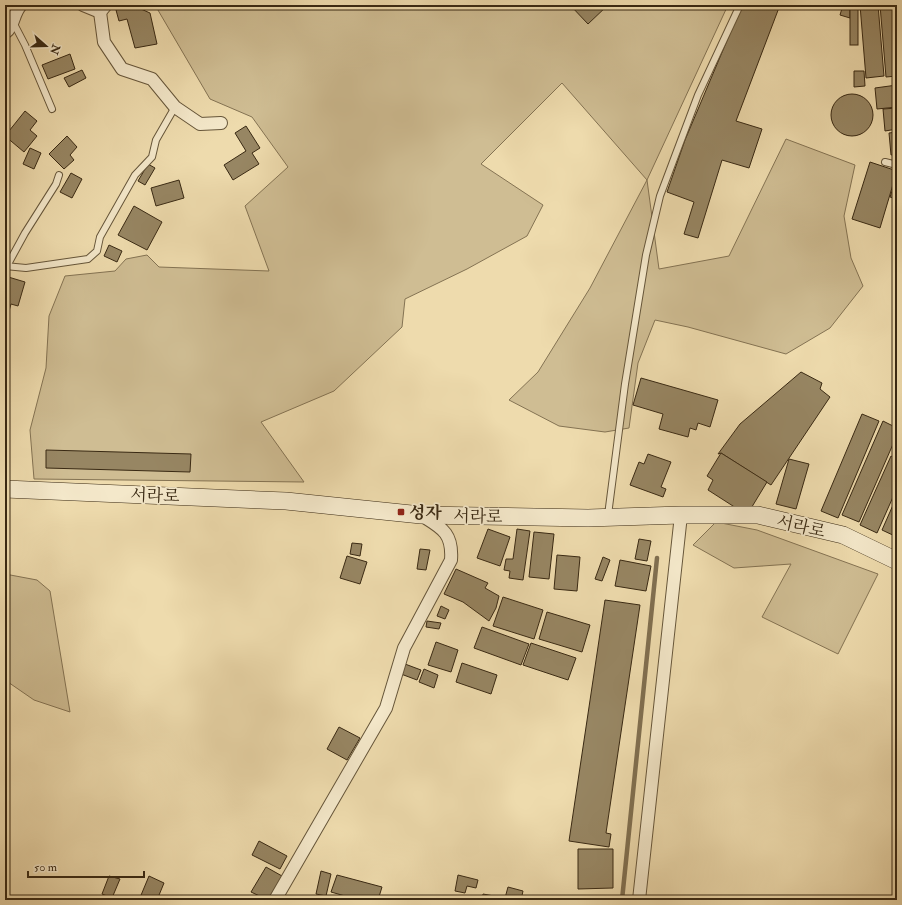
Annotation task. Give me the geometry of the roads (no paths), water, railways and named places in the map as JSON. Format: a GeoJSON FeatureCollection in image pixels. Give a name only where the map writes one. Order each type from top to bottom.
{"type":"FeatureCollection","features":[{"type":"Feature","properties":{"kind":"street"},"geometry":{"type":"LineString","coordinates":[[5,33],[9,30],[21,5]]}},
{"type":"Feature","properties":{"kind":"street"},"geometry":{"type":"LineString","coordinates":[[83,5],[103,8],[104,42],[122,69],[152,79],[175,107],[200,124],[221,123]]}},
{"type":"Feature","properties":{"kind":"street","name":"서라로"},"geometry":{"type":"LineString","coordinates":[[5,489],[286,501],[421,515],[608,517],[758,515],[843,535],[897,560]]}},
{"type":"Feature","properties":{"kind":"street"},"geometry":{"type":"LineString","coordinates":[[275,900],[386,708],[404,648],[451,560],[452,545],[444,529],[421,515]]}},
{"type":"Feature","properties":{"kind":"street"},"geometry":{"type":"LineString","coordinates":[[639,900],[681,515]]}},
{"type":"Feature","properties":{"kind":"lane"},"geometry":{"type":"LineString","coordinates":[[608,517],[626,376],[646,255],[660,196],[698,95],[740,5]]}},
{"type":"Feature","properties":{"kind":"lane"},"geometry":{"type":"LineString","coordinates":[[13,21],[25,45],[52,109]]}},
{"type":"Feature","properties":{"kind":"lane"},"geometry":{"type":"LineString","coordinates":[[59,174],[56,184],[6,266],[26,268],[88,260],[96,251],[100,237],[134,175],[152,157],[156,140],[175,107]]}},
{"type":"Feature","properties":{"kind":"lane"},"geometry":{"type":"LineString","coordinates":[[885,162],[897,165]]}},
{"type":"Feature","properties":{"kind":"waterway"},"geometry":{"type":"LineString","coordinates":[[622,900],[657,558]]}},
{"type":"Feature","properties":{"kind":"place","name":"성자"},"geometry":{"type":"Point","coordinates":[401,512]}}]}
